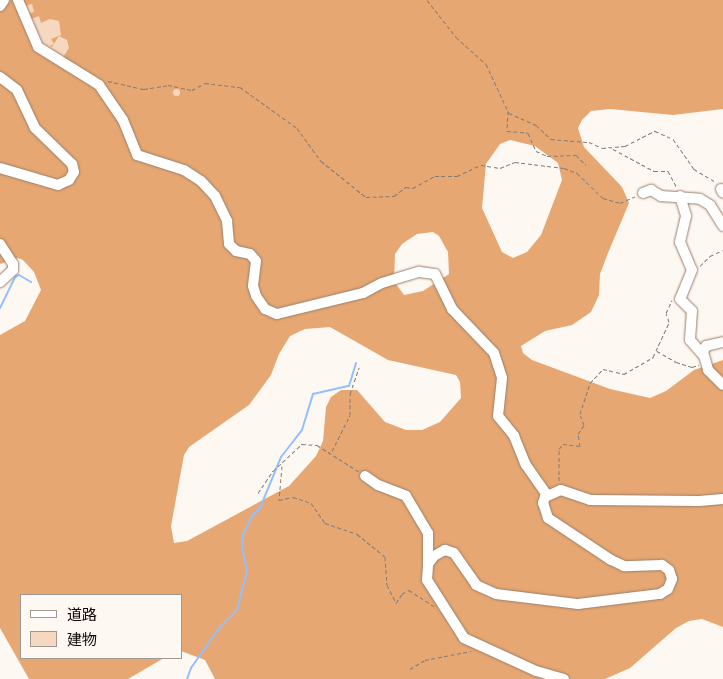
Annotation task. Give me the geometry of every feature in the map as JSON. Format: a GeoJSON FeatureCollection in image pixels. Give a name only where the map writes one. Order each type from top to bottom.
{"type":"FeatureCollection","features":[{"type":"Feature","properties":{"kind":"street"},"geometry":{"type":"LineString","coordinates":[[0,6],[4,0]]}},
{"type":"Feature","properties":{"kind":"street"},"geometry":{"type":"LineString","coordinates":[[18,0],[38,47],[96,83],[123,120],[137,155],[184,170],[215,196],[227,221],[229,244],[236,251],[250,254],[256,261],[253,286],[256,296],[265,309],[277,314],[302,305],[363,293],[382,282],[419,272],[435,274],[452,309],[494,353],[502,378],[498,416],[514,436],[526,465],[551,493],[590,500],[691,502],[723,498]]}},
{"type":"Feature","properties":{"kind":"street"},"geometry":{"type":"LineString","coordinates":[[0,78],[17,90],[35,128],[72,164],[74,172],[70,180],[58,185],[0,168]]}},
{"type":"Feature","properties":{"kind":"street"},"geometry":{"type":"LineString","coordinates":[[643,193],[651,190],[661,196],[680,196],[706,202],[723,226]]}},
{"type":"Feature","properties":{"kind":"street"},"geometry":{"type":"LineString","coordinates":[[680,196],[686,216],[680,242],[692,270],[680,299],[692,311],[690,340],[723,385]]}},
{"type":"Feature","properties":{"kind":"street"},"geometry":{"type":"LineString","coordinates":[[0,244],[13,264],[13,270],[0,282]]}},
{"type":"Feature","properties":{"kind":"street"},"geometry":{"type":"LineString","coordinates":[[704,359],[706,346],[723,342]]}},
{"type":"Feature","properties":{"kind":"street"},"geometry":{"type":"LineString","coordinates":[[365,476],[378,485],[406,496],[428,533],[427,580],[464,638],[478,647],[564,679]]}},
{"type":"Feature","properties":{"kind":"street"},"geometry":{"type":"LineString","coordinates":[[428,564],[434,556],[445,550],[454,553],[476,585],[484,591],[548,603],[578,604],[637,598],[660,594],[668,589],[672,579],[669,570],[662,565],[624,566],[555,524],[544,510],[551,493]]}},
{"type":"Feature","properties":{"kind":"path"},"geometry":{"type":"LineString","coordinates":[[427,0],[456,37],[486,64],[508,111],[507,131],[528,133],[536,151],[547,156],[576,155],[586,165]]}},
{"type":"Feature","properties":{"kind":"path"},"geometry":{"type":"LineString","coordinates":[[96,83],[103,80],[144,89],[168,85],[192,90],[205,83],[240,87],[297,128],[318,158],[350,187],[375,199],[397,196],[406,187],[413,188],[440,175],[456,176],[481,165],[500,168],[516,162],[564,168],[577,173],[600,197],[620,203],[643,193]]}},
{"type":"Feature","properties":{"kind":"path"},"geometry":{"type":"LineString","coordinates":[[508,111],[536,125],[551,139],[583,141],[613,148],[654,171],[668,171],[680,196]]}},
{"type":"Feature","properties":{"kind":"path"},"geometry":{"type":"LineString","coordinates":[[613,148],[656,131],[673,139],[694,169],[722,191]]}},
{"type":"Feature","properties":{"kind":"path"},"geometry":{"type":"LineString","coordinates":[[689,277],[710,256],[723,250]]}},
{"type":"Feature","properties":{"kind":"path"},"geometry":{"type":"LineString","coordinates":[[551,493],[561,477],[557,468],[559,449],[563,444],[580,446],[578,434],[584,425],[580,414],[590,383],[603,369],[624,374],[650,360],[669,322],[666,313],[674,298],[680,299]]}},
{"type":"Feature","properties":{"kind":"path"},"geometry":{"type":"LineString","coordinates":[[656,350],[676,362],[692,367],[704,359]]}},
{"type":"Feature","properties":{"kind":"path"},"geometry":{"type":"LineString","coordinates":[[332,453],[350,415],[350,394],[359,368]]}},
{"type":"Feature","properties":{"kind":"path"},"geometry":{"type":"LineString","coordinates":[[365,476],[317,445],[302,444],[285,458],[282,466],[278,500],[293,498],[311,503],[318,515],[331,527],[357,534],[385,557],[388,585],[396,603],[402,594],[409,590],[446,610]]}},
{"type":"Feature","properties":{"kind":"path"},"geometry":{"type":"LineString","coordinates":[[258,493],[273,471],[282,466]]}},
{"type":"Feature","properties":{"kind":"path"},"geometry":{"type":"LineString","coordinates":[[410,669],[425,660],[474,651],[478,647]]}},
{"type":"Feature","properties":{"kind":"shaded area"},"geometry":{"type":"Polygon","coordinates":[[[0,0],[723,0],[723,109],[673,115],[610,109],[591,111],[582,120],[578,128],[584,147],[622,187],[629,203],[600,274],[599,295],[591,312],[572,325],[545,331],[521,346],[523,353],[532,360],[610,389],[650,398],[666,391],[694,370],[723,360],[723,627],[702,619],[689,621],[676,628],[630,668],[605,679],[215,679],[205,660],[182,651],[182,594],[20,594],[20,659],[162,659],[128,679],[29,679],[0,628],[0,335],[25,321],[41,290],[34,272],[23,260],[18,258],[0,264],[0,0]],[[510,140],[500,144],[486,164],[482,208],[502,252],[513,258],[527,252],[541,235],[562,180],[558,163],[535,146],[510,140]],[[433,232],[417,234],[402,244],[395,254],[394,281],[404,295],[423,291],[449,274],[448,252],[439,236],[433,232]],[[330,327],[305,329],[290,336],[279,354],[271,375],[249,405],[189,447],[184,455],[171,526],[174,543],[187,541],[289,486],[316,456],[323,441],[326,407],[331,397],[341,390],[357,390],[385,422],[406,430],[422,430],[440,422],[461,398],[460,382],[456,375],[388,360],[330,327]]]}},
{"type":"Feature","properties":{"kind":"building"},"geometry":{"type":"Polygon","coordinates":[[[32,4],[34,12],[28,14],[25,6],[32,4]]]}},
{"type":"Feature","properties":{"kind":"building"},"geometry":{"type":"Polygon","coordinates":[[[39,16],[41,23],[50,19],[59,21],[61,35],[51,39],[54,44],[59,36],[67,40],[69,48],[62,59],[41,45],[31,19],[39,16]]]}},
{"type":"Feature","properties":{"kind":"building"},"geometry":{"type":"Polygon","coordinates":[[[176,89],[179,92],[176,95],[173,92],[176,89]]]}},
{"type":"Feature","properties":{"kind":"waterway"},"geometry":{"type":"LineString","coordinates":[[0,308],[15,277],[19,275],[31,282]]}},
{"type":"Feature","properties":{"kind":"waterway"},"geometry":{"type":"LineString","coordinates":[[187,679],[191,668],[220,627],[237,610],[247,571],[242,548],[243,535],[252,516],[260,508],[281,457],[302,430],[313,394],[349,386],[356,363]]}}]}
